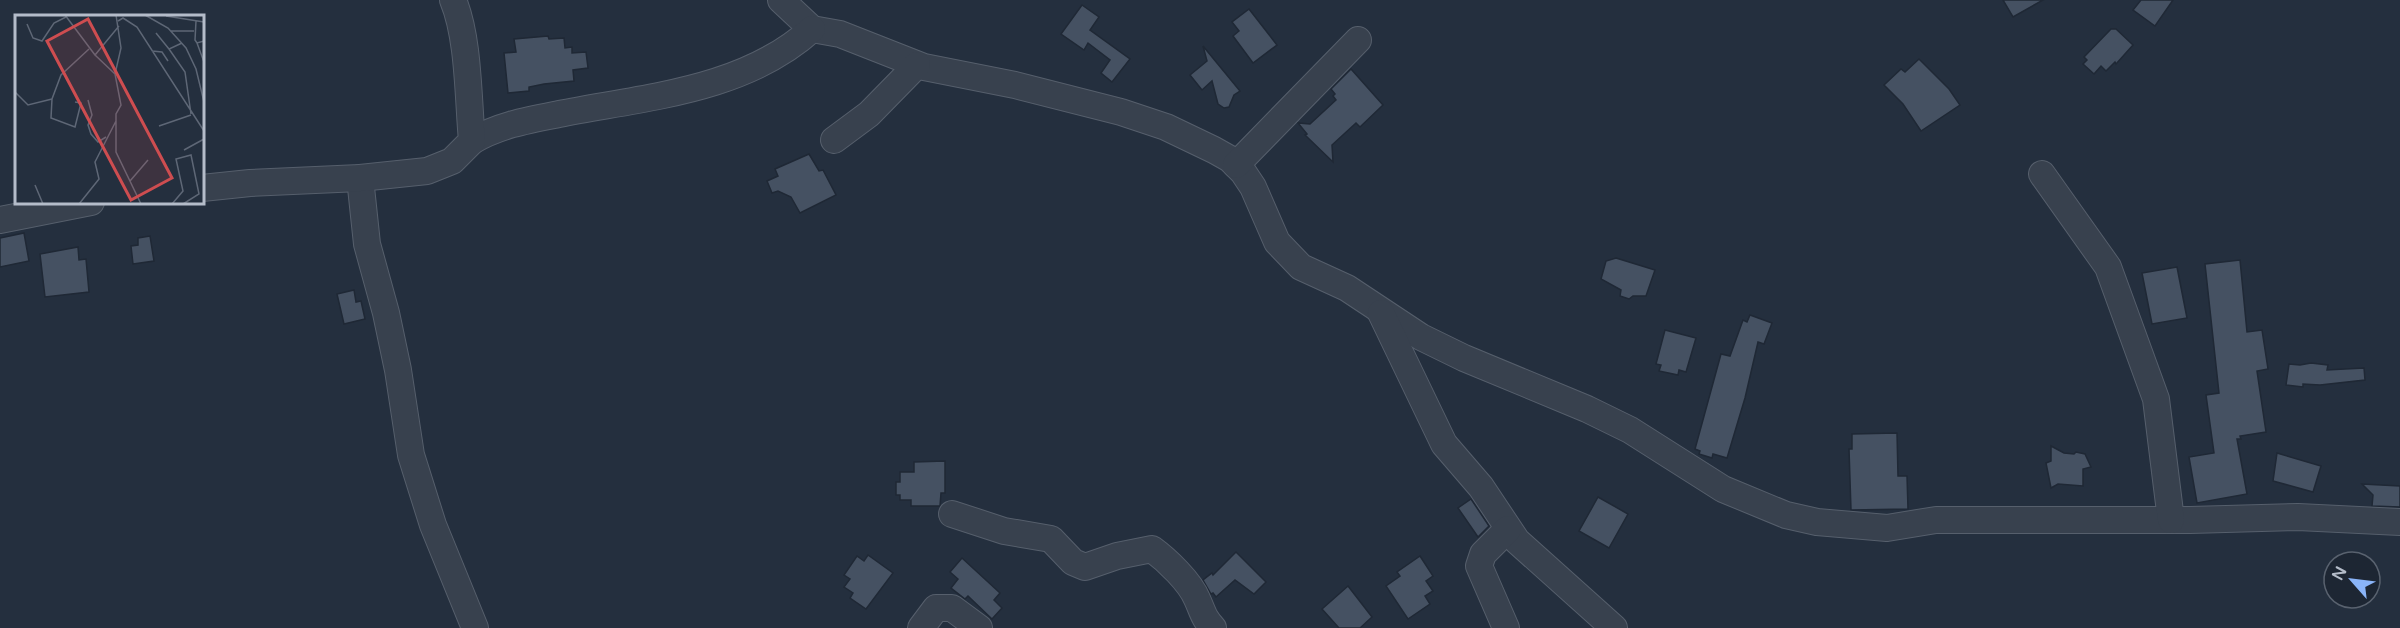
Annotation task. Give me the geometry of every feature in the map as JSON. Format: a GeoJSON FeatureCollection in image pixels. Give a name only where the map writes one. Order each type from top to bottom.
{"type":"FeatureCollection","features":[{"type":"Feature","properties":{"kind":"street"},"geometry":{"type":"LineString","coordinates":[[453,0],[459,14],[464,50],[472,141]]}},
{"type":"Feature","properties":{"kind":"street"},"geometry":{"type":"LineString","coordinates":[[781,0],[812,29],[840,34],[916,65],[1015,85],[1121,111],[1166,127],[1214,150],[1230,159],[1253,187],[1277,242],[1301,267],[1347,288],[1381,313],[1421,337],[1464,358],[1612,421],[1723,489],[1786,515],[1817,522],[1887,528],[1936,520],[2298,518],[2400,522]]}},
{"type":"Feature","properties":{"kind":"street"},"geometry":{"type":"LineString","coordinates":[[204,188],[260,182],[360,178],[427,171],[452,161],[472,141],[491,130],[513,123],[682,92],[703,86],[779,54],[812,29]]}},
{"type":"Feature","properties":{"kind":"street"},"geometry":{"type":"LineString","coordinates":[[1236,165],[1358,40]]}},
{"type":"Feature","properties":{"kind":"street"},"geometry":{"type":"LineString","coordinates":[[834,140],[869,114],[916,65]]}},
{"type":"Feature","properties":{"kind":"street"},"geometry":{"type":"LineString","coordinates":[[2042,174],[2108,267],[2156,399],[2171,520]]}},
{"type":"Feature","properties":{"kind":"street"},"geometry":{"type":"LineString","coordinates":[[360,178],[367,244],[390,336],[411,455],[433,525],[475,628]]}},
{"type":"Feature","properties":{"kind":"street"},"geometry":{"type":"LineString","coordinates":[[0,220],[81,204]]}},
{"type":"Feature","properties":{"kind":"street"},"geometry":{"type":"LineString","coordinates":[[1381,313],[1444,444],[1481,487],[1517,541],[1614,628]]}},
{"type":"Feature","properties":{"kind":"street"},"geometry":{"type":"LineString","coordinates":[[952,514],[1004,531],[1051,539],[1073,562],[1085,567],[1117,556],[1152,549],[1173,567],[1197,597],[1202,615],[1212,628]]}},
{"type":"Feature","properties":{"kind":"street"},"geometry":{"type":"LineString","coordinates":[[1506,628],[1479,566],[1483,554],[1508,529]]}},
{"type":"Feature","properties":{"kind":"street"},"geometry":{"type":"LineString","coordinates":[[921,628],[936,608],[952,608],[979,628]]}},
{"type":"Feature","properties":{"kind":"building"},"geometry":{"type":"Polygon","coordinates":[[[2003,0],[2043,0],[2013,17],[2003,0]]]}},
{"type":"Feature","properties":{"kind":"building"},"geometry":{"type":"Polygon","coordinates":[[[2141,0],[2173,0],[2155,26],[2133,10],[2141,0]]]}},
{"type":"Feature","properties":{"kind":"building"},"geometry":{"type":"Polygon","coordinates":[[[1082,5],[1099,17],[1090,30],[1130,59],[1112,82],[1101,73],[1110,60],[1088,43],[1084,50],[1061,34],[1082,5]]]}},
{"type":"Feature","properties":{"kind":"building"},"geometry":{"type":"Polygon","coordinates":[[[1249,9],[1277,45],[1253,63],[1233,36],[1239,31],[1232,22],[1249,9]]]}},
{"type":"Feature","properties":{"kind":"building"},"geometry":{"type":"Polygon","coordinates":[[[2111,29],[2116,29],[2133,45],[2116,64],[2115,62],[2106,71],[2101,66],[2094,74],[2083,64],[2087,60],[2084,57],[2111,29]]]}},
{"type":"Feature","properties":{"kind":"building"},"geometry":{"type":"Polygon","coordinates":[[[548,36],[549,39],[564,38],[565,48],[572,47],[572,53],[586,52],[588,68],[573,70],[574,81],[544,84],[529,87],[529,91],[508,93],[504,53],[516,52],[514,39],[548,36]]]}},
{"type":"Feature","properties":{"kind":"building"},"geometry":{"type":"Polygon","coordinates":[[[1203,46],[1240,91],[1234,95],[1229,107],[1224,108],[1218,104],[1212,81],[1202,90],[1190,75],[1207,61],[1203,46]]]}},
{"type":"Feature","properties":{"kind":"building"},"geometry":{"type":"Polygon","coordinates":[[[1919,59],[1949,89],[1960,105],[1921,131],[1903,104],[1884,85],[1901,69],[1905,72],[1919,59]]]}},
{"type":"Feature","properties":{"kind":"building"},"geometry":{"type":"Polygon","coordinates":[[[1351,69],[1383,105],[1360,127],[1356,123],[1332,145],[1333,162],[1305,135],[1307,134],[1298,123],[1310,124],[1336,100],[1331,89],[1351,69]]]}},
{"type":"Feature","properties":{"kind":"building"},"geometry":{"type":"Polygon","coordinates":[[[809,154],[819,171],[823,170],[836,195],[800,213],[791,197],[778,191],[772,193],[767,181],[778,176],[775,169],[809,154]]]}},
{"type":"Feature","properties":{"kind":"building"},"geometry":{"type":"Polygon","coordinates":[[[24,233],[29,261],[0,267],[0,238],[24,233]]]}},
{"type":"Feature","properties":{"kind":"building"},"geometry":{"type":"Polygon","coordinates":[[[150,236],[154,261],[133,264],[131,246],[138,245],[138,238],[150,236]]]}},
{"type":"Feature","properties":{"kind":"building"},"geometry":{"type":"Polygon","coordinates":[[[78,247],[79,260],[86,259],[89,292],[45,297],[40,254],[78,247]]]}},
{"type":"Feature","properties":{"kind":"building"},"geometry":{"type":"Polygon","coordinates":[[[1616,258],[1655,270],[1646,296],[1633,296],[1629,299],[1620,296],[1621,290],[1601,279],[1606,261],[1616,258]]]}},
{"type":"Feature","properties":{"kind":"building"},"geometry":{"type":"Polygon","coordinates":[[[2240,260],[2247,332],[2262,330],[2268,369],[2257,371],[2266,432],[2240,436],[2241,439],[2237,439],[2247,494],[2197,503],[2189,457],[2214,453],[2206,395],[2219,393],[2205,264],[2240,260]]]}},
{"type":"Feature","properties":{"kind":"building"},"geometry":{"type":"Polygon","coordinates":[[[2177,267],[2187,318],[2152,324],[2142,273],[2177,267]]]}},
{"type":"Feature","properties":{"kind":"building"},"geometry":{"type":"Polygon","coordinates":[[[354,290],[356,302],[361,301],[365,319],[344,324],[337,294],[354,290]]]}},
{"type":"Feature","properties":{"kind":"building"},"geometry":{"type":"Polygon","coordinates":[[[1750,315],[1772,323],[1764,344],[1758,342],[1745,398],[1727,458],[1713,454],[1712,458],[1699,454],[1700,451],[1695,449],[1721,354],[1730,356],[1743,320],[1747,322],[1750,315]]]}},
{"type":"Feature","properties":{"kind":"building"},"geometry":{"type":"Polygon","coordinates":[[[1665,330],[1696,338],[1686,372],[1679,370],[1678,375],[1659,371],[1661,365],[1656,364],[1665,330]]]}},
{"type":"Feature","properties":{"kind":"building"},"geometry":{"type":"Polygon","coordinates":[[[2289,364],[2328,365],[2327,370],[2364,368],[2365,380],[2320,385],[2303,384],[2303,387],[2286,385],[2289,364]]]}},
{"type":"Feature","properties":{"kind":"building"},"geometry":{"type":"Polygon","coordinates":[[[1897,433],[1898,476],[1907,476],[1908,509],[1851,510],[1849,449],[1852,449],[1852,434],[1897,433]]]}},
{"type":"Feature","properties":{"kind":"building"},"geometry":{"type":"Polygon","coordinates":[[[2051,446],[2064,453],[2085,454],[2091,467],[2083,469],[2083,486],[2058,484],[2051,488],[2046,463],[2051,461],[2051,446]]]}},
{"type":"Feature","properties":{"kind":"building"},"geometry":{"type":"Polygon","coordinates":[[[2277,453],[2321,466],[2313,492],[2273,481],[2277,453]]]}},
{"type":"Feature","properties":{"kind":"building"},"geometry":{"type":"Polygon","coordinates":[[[945,461],[945,493],[941,493],[940,506],[911,506],[911,500],[900,500],[900,495],[896,495],[896,482],[900,482],[900,472],[914,472],[914,462],[945,461]]]}},
{"type":"Feature","properties":{"kind":"building"},"geometry":{"type":"Polygon","coordinates":[[[2362,484],[2400,486],[2400,507],[2372,506],[2373,495],[2362,484]]]}},
{"type":"Feature","properties":{"kind":"building"},"geometry":{"type":"Polygon","coordinates":[[[1598,497],[1628,514],[1609,548],[1579,531],[1598,497]]]}},
{"type":"Feature","properties":{"kind":"building"},"geometry":{"type":"Polygon","coordinates":[[[1471,499],[1489,526],[1478,537],[1458,508],[1471,499]]]}},
{"type":"Feature","properties":{"kind":"building"},"geometry":{"type":"Polygon","coordinates":[[[1236,552],[1266,582],[1254,594],[1235,580],[1216,597],[1213,593],[1211,594],[1203,580],[1212,573],[1213,575],[1236,552]]]}},
{"type":"Feature","properties":{"kind":"building"},"geometry":{"type":"Polygon","coordinates":[[[868,555],[893,573],[866,609],[850,598],[853,593],[844,587],[850,579],[844,575],[857,556],[864,561],[868,555]]]}},
{"type":"Feature","properties":{"kind":"building"},"geometry":{"type":"Polygon","coordinates":[[[1420,556],[1433,576],[1426,581],[1433,591],[1425,596],[1430,604],[1408,619],[1386,586],[1400,576],[1397,572],[1420,556]]]}},
{"type":"Feature","properties":{"kind":"building"},"geometry":{"type":"Polygon","coordinates":[[[962,558],[1000,593],[994,600],[1002,608],[992,619],[968,596],[965,599],[951,588],[958,579],[950,572],[962,558]]]}},
{"type":"Feature","properties":{"kind":"building"},"geometry":{"type":"Polygon","coordinates":[[[1348,586],[1372,617],[1360,628],[1339,628],[1322,609],[1348,586]]]}}]}
